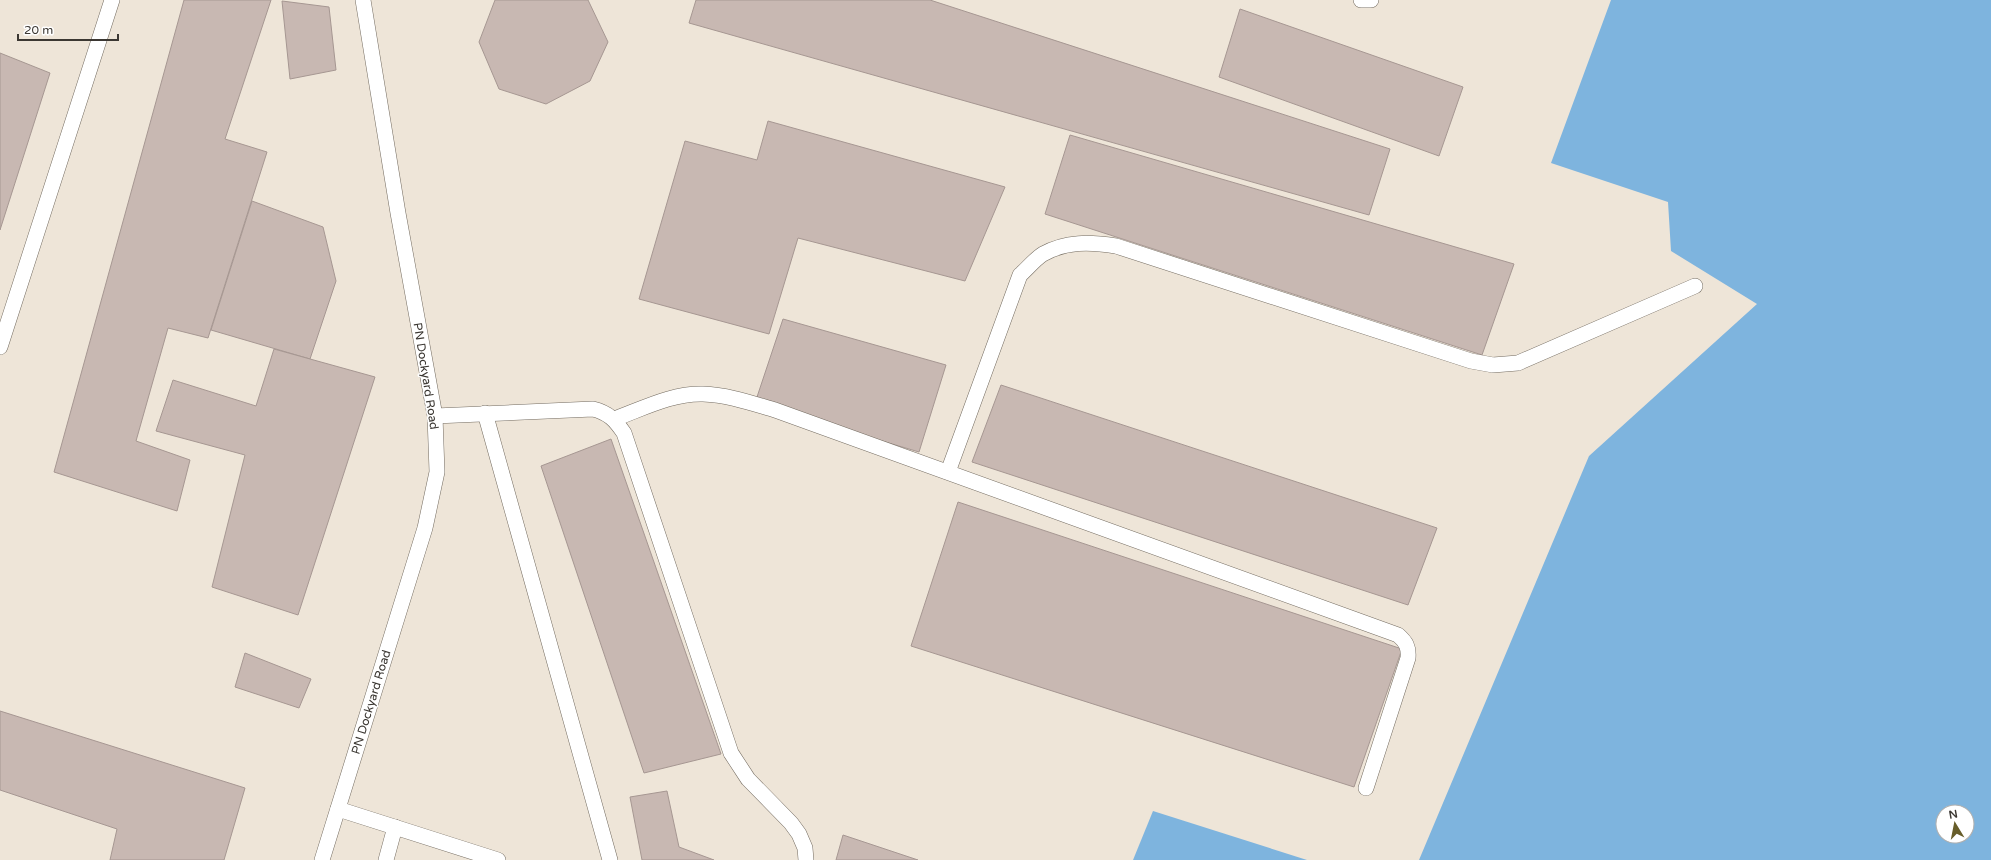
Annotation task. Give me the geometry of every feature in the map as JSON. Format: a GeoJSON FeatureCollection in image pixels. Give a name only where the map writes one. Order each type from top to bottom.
{"type":"FeatureCollection","features":[{"type":"Feature","properties":{"kind":"lane"},"geometry":{"type":"LineString","coordinates":[[0,347],[112,0]]}},
{"type":"Feature","properties":{"kind":"lane","name":"PN Dockyard Road"},"geometry":{"type":"LineString","coordinates":[[322,860],[425,528],[437,472],[435,416],[398,212],[363,0]]}},
{"type":"Feature","properties":{"kind":"lane"},"geometry":{"type":"LineString","coordinates":[[1361,0],[1371,0]]}},
{"type":"Feature","properties":{"kind":"lane"},"geometry":{"type":"LineString","coordinates":[[948,472],[1020,275],[1043,254],[1066,245],[1088,242],[1116,246],[1471,361],[1493,365],[1518,363],[1695,286]]}},
{"type":"Feature","properties":{"kind":"lane"},"geometry":{"type":"LineString","coordinates":[[614,419],[668,399],[701,394],[735,398],[775,410],[1398,635],[1405,641],[1408,648],[1408,658],[1366,788]]}},
{"type":"Feature","properties":{"kind":"lane"},"geometry":{"type":"LineString","coordinates":[[435,416],[593,409],[605,412],[614,419],[624,432],[731,753],[748,779],[791,823],[799,834],[805,848],[806,860]]}},
{"type":"Feature","properties":{"kind":"lane"},"geometry":{"type":"LineString","coordinates":[[485,413],[610,860]]}},
{"type":"Feature","properties":{"kind":"lane"},"geometry":{"type":"LineString","coordinates":[[338,809],[498,860]]}},
{"type":"Feature","properties":{"kind":"lane"},"geometry":{"type":"LineString","coordinates":[[386,860],[395,827]]}},
{"type":"Feature","properties":{"kind":"water"},"geometry":{"type":"Polygon","coordinates":[[[1611,0],[1991,0],[1991,860],[1419,860],[1589,456],[1757,304],[1671,251],[1668,202],[1551,163],[1611,0]]]}},
{"type":"Feature","properties":{"kind":"water"},"geometry":{"type":"Polygon","coordinates":[[[1153,811],[1307,860],[1133,860],[1153,811]]]}},
{"type":"Feature","properties":{"kind":"building"},"geometry":{"type":"Polygon","coordinates":[[[184,0],[271,0],[225,139],[267,152],[208,338],[168,328],[136,441],[190,460],[177,511],[54,472],[184,0]]]}},
{"type":"Feature","properties":{"kind":"building"},"geometry":{"type":"Polygon","coordinates":[[[495,0],[588,0],[608,42],[590,81],[546,104],[499,89],[479,42],[495,0]]]}},
{"type":"Feature","properties":{"kind":"building"},"geometry":{"type":"Polygon","coordinates":[[[696,0],[930,0],[1390,149],[1369,215],[689,23],[696,0]]]}},
{"type":"Feature","properties":{"kind":"building"},"geometry":{"type":"Polygon","coordinates":[[[282,1],[329,7],[336,70],[290,79],[282,1]]]}},
{"type":"Feature","properties":{"kind":"building"},"geometry":{"type":"Polygon","coordinates":[[[1240,9],[1463,87],[1439,156],[1219,77],[1240,9]]]}},
{"type":"Feature","properties":{"kind":"building"},"geometry":{"type":"Polygon","coordinates":[[[0,53],[50,73],[0,230],[0,53]]]}},
{"type":"Feature","properties":{"kind":"building"},"geometry":{"type":"Polygon","coordinates":[[[768,121],[1005,187],[965,281],[798,238],[769,334],[639,299],[685,141],[757,160],[768,121]]]}},
{"type":"Feature","properties":{"kind":"building"},"geometry":{"type":"Polygon","coordinates":[[[1070,135],[1514,264],[1482,355],[1045,214],[1070,135]]]}},
{"type":"Feature","properties":{"kind":"building"},"geometry":{"type":"Polygon","coordinates":[[[252,201],[323,227],[336,281],[310,359],[211,330],[252,201]]]}},
{"type":"Feature","properties":{"kind":"building"},"geometry":{"type":"Polygon","coordinates":[[[783,319],[946,365],[919,452],[755,403],[783,319]]]}},
{"type":"Feature","properties":{"kind":"building"},"geometry":{"type":"Polygon","coordinates":[[[274,349],[375,377],[298,615],[212,587],[245,455],[156,431],[173,380],[256,406],[274,349]]]}},
{"type":"Feature","properties":{"kind":"building"},"geometry":{"type":"Polygon","coordinates":[[[1001,385],[1437,528],[1408,605],[972,462],[1001,385]]]}},
{"type":"Feature","properties":{"kind":"building"},"geometry":{"type":"Polygon","coordinates":[[[611,439],[721,754],[644,773],[541,466],[611,439]]]}},
{"type":"Feature","properties":{"kind":"building"},"geometry":{"type":"Polygon","coordinates":[[[958,502],[1402,649],[1354,787],[911,646],[958,502]]]}},
{"type":"Feature","properties":{"kind":"building"},"geometry":{"type":"Polygon","coordinates":[[[245,653],[311,679],[299,708],[235,687],[245,653]]]}},
{"type":"Feature","properties":{"kind":"building"},"geometry":{"type":"Polygon","coordinates":[[[0,711],[245,788],[224,860],[110,860],[117,829],[0,790],[0,711]]]}},
{"type":"Feature","properties":{"kind":"building"},"geometry":{"type":"Polygon","coordinates":[[[667,791],[679,847],[714,860],[642,860],[630,797],[667,791]]]}},
{"type":"Feature","properties":{"kind":"building"},"geometry":{"type":"Polygon","coordinates":[[[843,835],[918,860],[836,860],[843,835]]]}}]}
